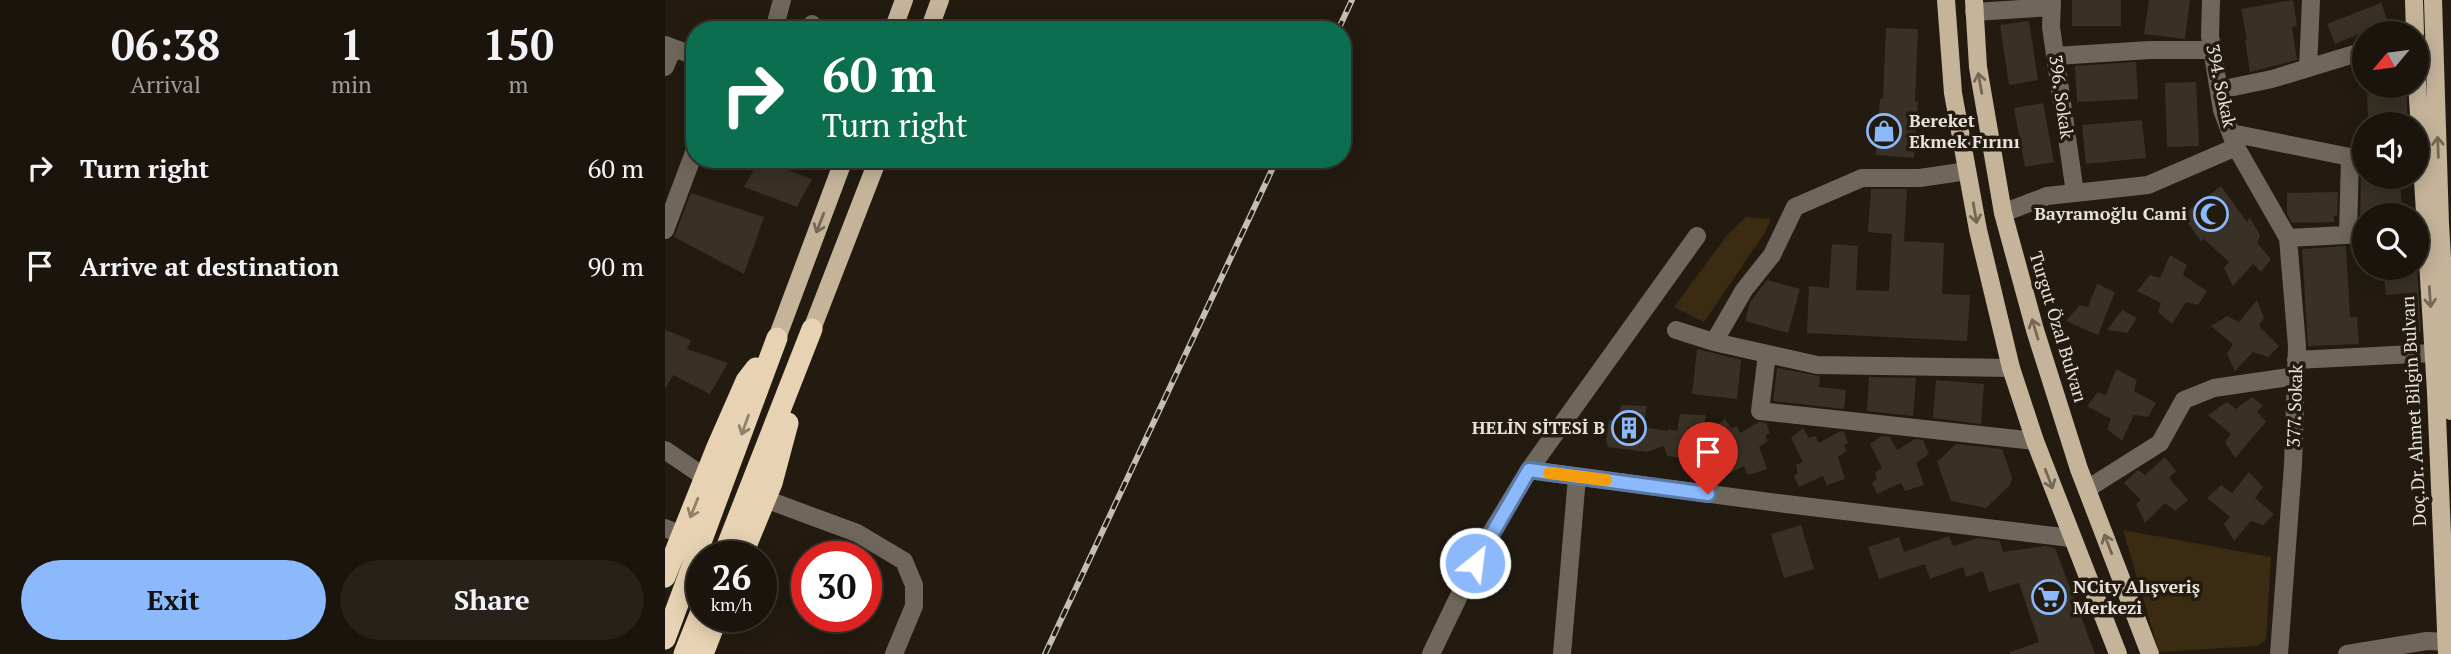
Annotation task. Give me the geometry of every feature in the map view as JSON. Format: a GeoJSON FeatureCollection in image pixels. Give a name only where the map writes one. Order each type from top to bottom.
{"type":"FeatureCollection","features":[{"type":"Feature","properties":{"kind":"highway"},"geometry":{"type":"LineString","coordinates":[[748,541],[772,483],[812,329]]}},
{"type":"Feature","properties":{"kind":"highway"},"geometry":{"type":"LineString","coordinates":[[729,541],[812,329]]}},
{"type":"Feature","properties":{"kind":"highway"},"geometry":{"type":"LineString","coordinates":[[665,577],[674,532],[706,478],[746,381],[777,338]]}},
{"type":"Feature","properties":{"kind":"highway"},"geometry":{"type":"LineString","coordinates":[[665,639],[777,338]]}},
{"type":"Feature","properties":{"kind":"highway"},"geometry":{"type":"LineString","coordinates":[[684,654],[693,632]]}},
{"type":"Feature","properties":{"kind":"highway"},"geometry":{"type":"LineString","coordinates":[[703,654],[712,632]]}},
{"type":"Feature","properties":{"kind":"main road"},"geometry":{"type":"LineString","coordinates":[[896,21],[904,0]]}},
{"type":"Feature","properties":{"kind":"main road"},"geometry":{"type":"LineString","coordinates":[[932,21],[940,0]]}},
{"type":"Feature","properties":{"kind":"main road"},"geometry":{"type":"LineString","coordinates":[[1945,0],[1953,93],[1978,230],[2011,368],[2071,538],[2118,654]]}},
{"type":"Feature","properties":{"kind":"main road"},"geometry":{"type":"LineString","coordinates":[[2413,0],[2414,21]]}},
{"type":"Feature","properties":{"kind":"main road","name":"Doç.Dr. Ahmet Bilgin Bulvarı"},"geometry":{"type":"LineString","coordinates":[[2433,0],[2446,246],[2451,411]]}},
{"type":"Feature","properties":{"kind":"main road","name":"Turgut Özal Bulvarı"},"geometry":{"type":"LineString","coordinates":[[1974,6],[1977,67],[2003,214],[2035,330],[2087,489],[2150,654]]}},
{"type":"Feature","properties":{"kind":"main road","name":"Doç.Dr. Ahmet Bilgin Bulvarı"},"geometry":{"type":"LineString","coordinates":[[2417,98],[2420,203]]}},
{"type":"Feature","properties":{"kind":"main road"},"geometry":{"type":"LineString","coordinates":[[777,338],[841,168]]}},
{"type":"Feature","properties":{"kind":"main road"},"geometry":{"type":"LineString","coordinates":[[812,329],[875,168]]}},
{"type":"Feature","properties":{"kind":"main road","name":"Doç.Dr. Ahmet Bilgin Bulvarı"},"geometry":{"type":"LineString","coordinates":[[2426,280],[2433,353],[2448,646]]}},
{"type":"Feature","properties":{"kind":"street"},"geometry":{"type":"LineString","coordinates":[[776,21],[782,0]]}},
{"type":"Feature","properties":{"kind":"street","name":"394. Sokak"},"geometry":{"type":"LineString","coordinates":[[2211,0],[2210,36],[2223,110],[2247,169]]}},
{"type":"Feature","properties":{"kind":"street"},"geometry":{"type":"LineString","coordinates":[[2308,68],[2311,0]]}},
{"type":"Feature","properties":{"kind":"street"},"geometry":{"type":"LineString","coordinates":[[1974,6],[2052,4]]}},
{"type":"Feature","properties":{"kind":"street","name":"396. Sokak"},"geometry":{"type":"LineString","coordinates":[[2052,4],[2051,27],[2075,193]]}},
{"type":"Feature","properties":{"kind":"street"},"geometry":{"type":"LineString","coordinates":[[665,67],[669,47],[686,53]]}},
{"type":"Feature","properties":{"kind":"street"},"geometry":{"type":"LineString","coordinates":[[2055,56],[2150,50],[2213,50]]}},
{"type":"Feature","properties":{"kind":"street"},"geometry":{"type":"LineString","coordinates":[[2219,90],[2352,55]]}},
{"type":"Feature","properties":{"kind":"street"},"geometry":{"type":"LineString","coordinates":[[2003,214],[2047,196],[2148,185],[2233,140],[2350,157],[2354,203]]}},
{"type":"Feature","properties":{"kind":"street"},"geometry":{"type":"LineString","coordinates":[[665,230],[688,168]]}},
{"type":"Feature","properties":{"kind":"street","name":"377. Sokak"},"geometry":{"type":"LineString","coordinates":[[2247,169],[2288,238],[2296,368],[2293,465],[2279,654]]}},
{"type":"Feature","properties":{"kind":"street"},"geometry":{"type":"LineString","coordinates":[[1714,342],[1744,290],[1772,255],[1795,206],[1862,178],[1920,178],[1967,171]]}},
{"type":"Feature","properties":{"kind":"street"},"geometry":{"type":"LineString","coordinates":[[2288,238],[2352,234]]}},
{"type":"Feature","properties":{"kind":"street"},"geometry":{"type":"LineString","coordinates":[[1431,654],[1483,546],[1529,470],[1696,236]]}},
{"type":"Feature","properties":{"kind":"street"},"geometry":{"type":"LineString","coordinates":[[1676,330],[1714,342],[1817,365],[2011,368]]}},
{"type":"Feature","properties":{"kind":"street"},"geometry":{"type":"LineString","coordinates":[[2087,489],[2160,443],[2183,400],[2214,388],[2296,368],[2433,353]]}},
{"type":"Feature","properties":{"kind":"street"},"geometry":{"type":"LineString","coordinates":[[1767,354],[1760,411],[2035,441]]}},
{"type":"Feature","properties":{"kind":"street"},"geometry":{"type":"LineString","coordinates":[[665,450],[706,478]]}},
{"type":"Feature","properties":{"kind":"street"},"geometry":{"type":"LineString","coordinates":[[1529,470],[2071,538]]}},
{"type":"Feature","properties":{"kind":"street"},"geometry":{"type":"LineString","coordinates":[[1562,654],[1577,477]]}},
{"type":"Feature","properties":{"kind":"street"},"geometry":{"type":"LineString","coordinates":[[765,499],[857,533],[904,561],[913,585],[914,606],[894,654]]}},
{"type":"Feature","properties":{"kind":"street"},"geometry":{"type":"LineString","coordinates":[[2347,654],[2427,641],[2448,646]]}},
{"type":"Feature","properties":{"kind":"shaded area"},"geometry":{"type":"Polygon","coordinates":[[[1746,217],[1771,219],[1764,234],[1704,322],[1674,307],[1728,234],[1746,217]]]}},
{"type":"Feature","properties":{"kind":"shaded area"},"geometry":{"type":"Polygon","coordinates":[[[2123,530],[2271,557],[2266,640],[2257,646],[2159,652],[2123,530]]]}},
{"type":"Feature","properties":{"kind":"building"},"geometry":{"type":"Polygon","coordinates":[[[2072,0],[2121,0],[2121,26],[2072,26],[2072,0]]]}},
{"type":"Feature","properties":{"kind":"building"},"geometry":{"type":"Polygon","coordinates":[[[2149,0],[2190,0],[2185,39],[2144,34],[2149,0]]]}},
{"type":"Feature","properties":{"kind":"building"},"geometry":{"type":"Polygon","coordinates":[[[2293,0],[2297,26],[2292,27],[2297,60],[2250,72],[2241,9],[2293,0]]]}},
{"type":"Feature","properties":{"kind":"building"},"geometry":{"type":"Polygon","coordinates":[[[2381,3],[2388,21],[2352,21],[2352,37],[2335,44],[2327,24],[2381,3]]]}},
{"type":"Feature","properties":{"kind":"building"},"geometry":{"type":"Polygon","coordinates":[[[2029,21],[2038,80],[2009,85],[2000,25],[2029,21]]]}},
{"type":"Feature","properties":{"kind":"building"},"geometry":{"type":"Polygon","coordinates":[[[1886,28],[1918,29],[1915,101],[1918,102],[1914,158],[1876,155],[1880,99],[1883,99],[1886,28]]]}},
{"type":"Feature","properties":{"kind":"building"},"geometry":{"type":"Polygon","coordinates":[[[2136,62],[2138,99],[2077,102],[2075,66],[2136,62]]]}},
{"type":"Feature","properties":{"kind":"building"},"geometry":{"type":"Polygon","coordinates":[[[2196,82],[2199,146],[2167,147],[2165,83],[2196,82]]]}},
{"type":"Feature","properties":{"kind":"building"},"geometry":{"type":"Polygon","coordinates":[[[2367,98],[2407,98],[2407,112],[2368,112],[2367,98]]]}},
{"type":"Feature","properties":{"kind":"building"},"geometry":{"type":"Polygon","coordinates":[[[2043,103],[2054,162],[2025,167],[2014,108],[2043,103]]]}},
{"type":"Feature","properties":{"kind":"building"},"geometry":{"type":"Polygon","coordinates":[[[2142,120],[2146,158],[2086,164],[2082,125],[2142,120]]]}},
{"type":"Feature","properties":{"kind":"building"},"geometry":{"type":"Polygon","coordinates":[[[755,168],[781,168],[812,179],[797,207],[744,187],[755,168]]]}},
{"type":"Feature","properties":{"kind":"building"},"geometry":{"type":"Polygon","coordinates":[[[2221,186],[2247,222],[2250,218],[2260,235],[2257,243],[2271,259],[2261,272],[2253,264],[2233,286],[2224,268],[2229,262],[2204,239],[2201,241],[2182,215],[2221,186]]]}},
{"type":"Feature","properties":{"kind":"building"},"geometry":{"type":"Polygon","coordinates":[[[1871,189],[1907,189],[1904,241],[1944,243],[1942,294],[1970,295],[1967,341],[1807,333],[1809,286],[1829,288],[1832,244],[1858,246],[1856,290],[1889,291],[1892,234],[1868,232],[1871,189]]]}},
{"type":"Feature","properties":{"kind":"building"},"geometry":{"type":"Polygon","coordinates":[[[2361,189],[2401,189],[2401,203],[2360,203],[2361,189]]]}},
{"type":"Feature","properties":{"kind":"building"},"geometry":{"type":"Polygon","coordinates":[[[2338,192],[2337,216],[2334,216],[2334,222],[2292,223],[2287,214],[2287,193],[2338,192]]]}},
{"type":"Feature","properties":{"kind":"building"},"geometry":{"type":"Polygon","coordinates":[[[691,193],[764,217],[744,274],[674,237],[691,193]]]}},
{"type":"Feature","properties":{"kind":"building"},"geometry":{"type":"Polygon","coordinates":[[[2346,246],[2350,317],[2357,317],[2359,344],[2308,346],[2302,249],[2346,246]]]}},
{"type":"Feature","properties":{"kind":"building"},"geometry":{"type":"Polygon","coordinates":[[[2170,255],[2187,265],[2183,275],[2207,291],[2198,305],[2186,302],[2172,324],[2158,312],[2161,303],[2137,291],[2150,275],[2160,278],[2170,255]]]}},
{"type":"Feature","properties":{"kind":"building"},"geometry":{"type":"Polygon","coordinates":[[[1767,280],[1800,289],[1788,333],[1745,321],[1750,302],[1767,280]]]}},
{"type":"Feature","properties":{"kind":"building"},"geometry":{"type":"Polygon","coordinates":[[[2384,280],[2418,280],[2421,332],[2414,335],[2410,293],[2386,295],[2384,280]]]}},
{"type":"Feature","properties":{"kind":"building"},"geometry":{"type":"Polygon","coordinates":[[[2097,284],[2115,292],[2098,335],[2066,321],[2080,305],[2088,307],[2097,284]]]}},
{"type":"Feature","properties":{"kind":"building"},"geometry":{"type":"Polygon","coordinates":[[[2257,300],[2264,318],[2259,326],[2279,346],[2268,357],[2253,352],[2235,371],[2227,354],[2233,344],[2211,326],[2227,316],[2239,322],[2257,300]]]}},
{"type":"Feature","properties":{"kind":"building"},"geometry":{"type":"Polygon","coordinates":[[[2122,310],[2137,318],[2127,333],[2107,330],[2122,310]]]}},
{"type":"Feature","properties":{"kind":"building"},"geometry":{"type":"Polygon","coordinates":[[[665,330],[691,340],[687,349],[728,363],[710,394],[673,375],[665,389],[665,330]]]}},
{"type":"Feature","properties":{"kind":"building"},"geometry":{"type":"Polygon","coordinates":[[[1697,349],[1741,360],[1737,399],[1692,394],[1697,349]]]}},
{"type":"Feature","properties":{"kind":"building"},"geometry":{"type":"Polygon","coordinates":[[[1777,368],[1820,376],[1819,387],[1846,390],[1844,409],[1773,401],[1777,368]]]}},
{"type":"Feature","properties":{"kind":"building"},"geometry":{"type":"Polygon","coordinates":[[[2116,369],[2137,380],[2134,391],[2156,403],[2148,417],[2134,415],[2122,441],[2107,429],[2111,419],[2087,406],[2098,392],[2106,395],[2116,369]]]}},
{"type":"Feature","properties":{"kind":"building"},"geometry":{"type":"Polygon","coordinates":[[[1869,377],[1916,378],[1913,416],[1867,411],[1869,377]]]}},
{"type":"Feature","properties":{"kind":"building"},"geometry":{"type":"Polygon","coordinates":[[[1936,380],[1984,384],[1981,424],[1933,418],[1936,380]]]}},
{"type":"Feature","properties":{"kind":"building"},"geometry":{"type":"Polygon","coordinates":[[[2252,397],[2263,406],[2257,411],[2266,422],[2235,458],[2225,442],[2231,434],[2208,415],[2227,402],[2236,409],[2252,397]]]}},
{"type":"Feature","properties":{"kind":"building"},"geometry":{"type":"Polygon","coordinates":[[[1621,405],[1647,406],[1643,427],[1668,431],[1677,431],[1680,414],[1706,415],[1702,436],[1725,419],[1731,428],[1737,426],[1740,433],[1759,422],[1766,423],[1770,433],[1765,436],[1768,441],[1759,447],[1767,469],[1748,475],[1744,466],[1721,478],[1712,459],[1706,461],[1667,456],[1664,446],[1647,452],[1608,447],[1606,440],[1609,420],[1618,422],[1621,405]]]}},
{"type":"Feature","properties":{"kind":"building"},"geometry":{"type":"Polygon","coordinates":[[[1803,428],[1809,438],[1815,436],[1819,443],[1840,431],[1844,432],[1848,443],[1844,445],[1846,451],[1838,457],[1845,479],[1827,485],[1823,476],[1799,487],[1794,476],[1798,473],[1796,465],[1803,462],[1791,438],[1803,428]]]}},
{"type":"Feature","properties":{"kind":"building"},"geometry":{"type":"Polygon","coordinates":[[[1881,436],[1890,437],[1897,450],[1915,439],[1923,440],[1929,454],[1916,463],[1924,485],[1905,491],[1901,483],[1877,494],[1872,483],[1877,479],[1875,472],[1882,468],[1870,444],[1881,436]]]}},
{"type":"Feature","properties":{"kind":"building"},"geometry":{"type":"Polygon","coordinates":[[[1956,444],[2002,449],[2012,478],[2010,485],[1986,508],[1951,501],[1937,462],[1956,444]]]}},
{"type":"Feature","properties":{"kind":"building"},"geometry":{"type":"Polygon","coordinates":[[[2165,457],[2176,471],[2169,478],[2188,500],[2175,511],[2165,503],[2145,523],[2136,504],[2141,500],[2124,483],[2138,470],[2145,475],[2165,457]]]}},
{"type":"Feature","properties":{"kind":"building"},"geometry":{"type":"Polygon","coordinates":[[[2249,472],[2263,487],[2255,498],[2274,514],[2263,525],[2251,521],[2234,541],[2224,524],[2230,517],[2207,498],[2221,485],[2232,493],[2249,472]]]}},
{"type":"Feature","properties":{"kind":"building"},"geometry":{"type":"Polygon","coordinates":[[[1801,525],[1814,569],[1784,578],[1771,534],[1801,525]]]}},
{"type":"Feature","properties":{"kind":"building"},"geometry":{"type":"Polygon","coordinates":[[[1949,536],[1953,546],[1978,538],[2000,541],[2003,552],[2045,546],[2055,548],[2095,654],[2010,654],[2039,642],[2019,583],[1989,592],[1983,571],[1966,577],[1963,567],[1930,579],[1925,564],[1879,579],[1868,547],[1899,537],[1904,552],[1949,536]]]}},
{"type":"Feature","properties":{"kind":"railway"},"geometry":{"type":"LineString","coordinates":[[1342,21],[1352,0]]}},
{"type":"Feature","properties":{"kind":"railway"},"geometry":{"type":"LineString","coordinates":[[1045,654],[1273,168]]}},
{"type":"Feature","properties":{"kind":"slow traffic"},"geometry":{"type":"LineString","coordinates":[[1549,473],[1606,480]]}},
{"type":"Feature","properties":{"kind":"place","name":"Bereket Ekmek Fırını"},"geometry":{"type":"Point","coordinates":[1884,131]}},
{"type":"Feature","properties":{"kind":"place","name":"Bayramoğlu Cami"},"geometry":{"type":"Point","coordinates":[2211,214]}},
{"type":"Feature","properties":{"kind":"place","name":"HELİN SİTESİ B"},"geometry":{"type":"Point","coordinates":[1629,428]}},
{"type":"Feature","properties":{"kind":"place","name":"NCity Alışveriş Merkezi"},"geometry":{"type":"Point","coordinates":[2049,597]}},
{"type":"Feature","properties":{"kind":"route"},"geometry":{"type":"LineString","coordinates":[[1475,563],[1529,470],[1708,494]]}}]}
